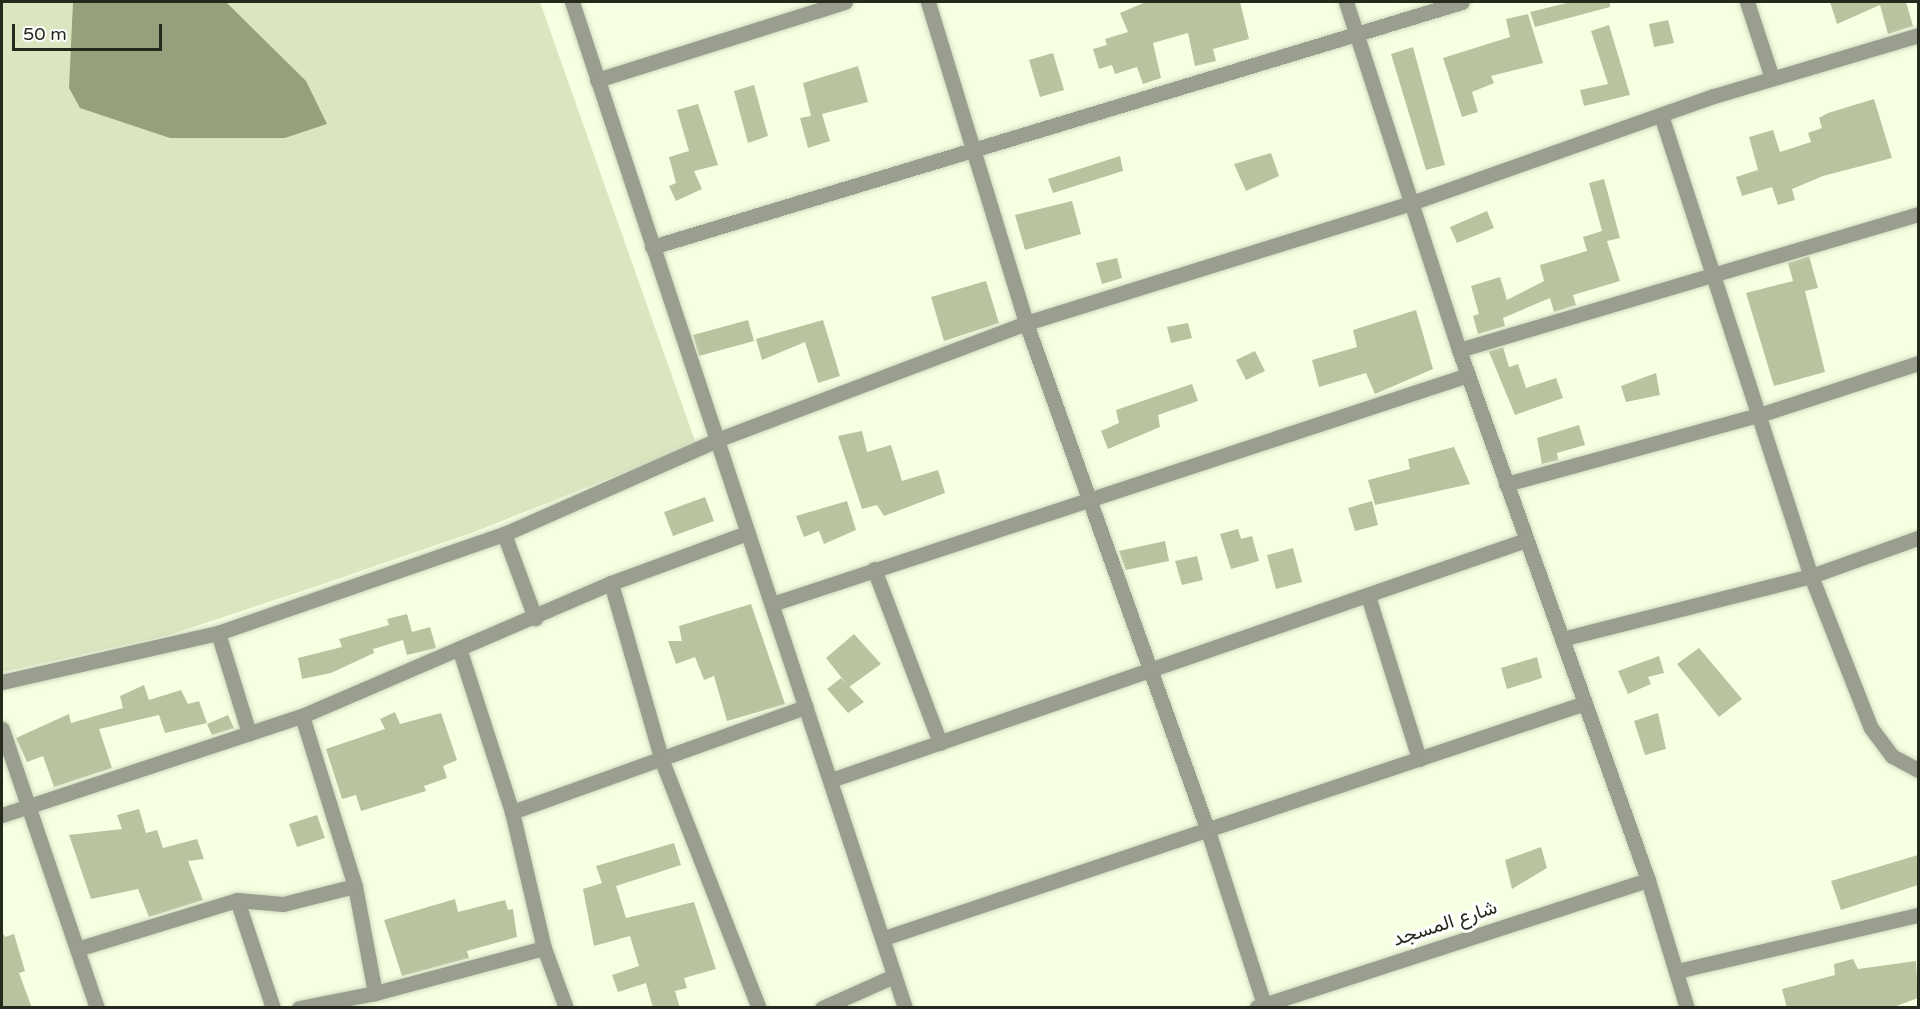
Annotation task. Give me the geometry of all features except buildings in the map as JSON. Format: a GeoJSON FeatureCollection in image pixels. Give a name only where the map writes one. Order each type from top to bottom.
{"type":"FeatureCollection","features":[{"type":"Feature","properties":{"kind":"street"},"geometry":{"type":"LineString","coordinates":[[572,2],[652,247],[719,439],[747,533],[884,938],[905,1008]]}},
{"type":"Feature","properties":{"kind":"street"},"geometry":{"type":"LineString","coordinates":[[597,80],[845,2]]}},
{"type":"Feature","properties":{"kind":"street"},"geometry":{"type":"LineString","coordinates":[[928,2],[1026,323],[1085,498],[1152,672],[1208,831],[1262,1007]]}},
{"type":"Feature","properties":{"kind":"street"},"geometry":{"type":"LineString","coordinates":[[1346,2],[1414,202],[1459,350],[1648,880],[1688,1008]]}},
{"type":"Feature","properties":{"kind":"street"},"geometry":{"type":"LineString","coordinates":[[652,247],[1462,2]]}},
{"type":"Feature","properties":{"kind":"street"},"geometry":{"type":"LineString","coordinates":[[1747,2],[1772,78]]}},
{"type":"Feature","properties":{"kind":"street"},"geometry":{"type":"LineString","coordinates":[[2,682],[218,633],[504,534],[719,439],[1026,323],[1414,202],[1772,78],[1918,35]]}},
{"type":"Feature","properties":{"kind":"street"},"geometry":{"type":"LineString","coordinates":[[1661,115],[1714,272],[1811,576],[1871,728],[1892,756],[1918,770]]}},
{"type":"Feature","properties":{"kind":"street"},"geometry":{"type":"LineString","coordinates":[[1459,350],[1714,272],[1918,214]]}},
{"type":"Feature","properties":{"kind":"street"},"geometry":{"type":"LineString","coordinates":[[1506,484],[1759,415],[1918,363]]}},
{"type":"Feature","properties":{"kind":"street"},"geometry":{"type":"LineString","coordinates":[[772,604],[1085,498],[1468,375]]}},
{"type":"Feature","properties":{"kind":"street"},"geometry":{"type":"LineString","coordinates":[[2,815],[302,716],[460,651],[611,583],[747,533]]}},
{"type":"Feature","properties":{"kind":"street"},"geometry":{"type":"LineString","coordinates":[[504,534],[535,618]]}},
{"type":"Feature","properties":{"kind":"street"},"geometry":{"type":"LineString","coordinates":[[1562,639],[1811,576],[1918,538]]}},
{"type":"Feature","properties":{"kind":"street"},"geometry":{"type":"LineString","coordinates":[[831,780],[1152,672],[1526,540]]}},
{"type":"Feature","properties":{"kind":"street"},"geometry":{"type":"LineString","coordinates":[[874,569],[940,743]]}},
{"type":"Feature","properties":{"kind":"street"},"geometry":{"type":"LineString","coordinates":[[611,583],[662,761],[759,1008]]}},
{"type":"Feature","properties":{"kind":"street"},"geometry":{"type":"LineString","coordinates":[[1368,596],[1419,759]]}},
{"type":"Feature","properties":{"kind":"street"},"geometry":{"type":"LineString","coordinates":[[218,633],[249,733]]}},
{"type":"Feature","properties":{"kind":"street"},"geometry":{"type":"LineString","coordinates":[[460,651],[512,812],[544,948],[566,1008]]}},
{"type":"Feature","properties":{"kind":"street"},"geometry":{"type":"LineString","coordinates":[[884,938],[1208,831],[1585,702]]}},
{"type":"Feature","properties":{"kind":"street"},"geometry":{"type":"LineString","coordinates":[[512,812],[662,761],[806,707]]}},
{"type":"Feature","properties":{"kind":"street"},"geometry":{"type":"LineString","coordinates":[[302,716],[355,886],[375,993]]}},
{"type":"Feature","properties":{"kind":"street"},"geometry":{"type":"LineString","coordinates":[[2,729],[26,807],[97,1008]]}},
{"type":"Feature","properties":{"kind":"street","name":"شارع المسجد"},"geometry":{"type":"LineString","coordinates":[[1262,1007],[1648,880]]}},
{"type":"Feature","properties":{"kind":"street"},"geometry":{"type":"LineString","coordinates":[[77,949],[237,900],[283,904],[355,886]]}},
{"type":"Feature","properties":{"kind":"street"},"geometry":{"type":"LineString","coordinates":[[237,900],[273,1008]]}},
{"type":"Feature","properties":{"kind":"street"},"geometry":{"type":"LineString","coordinates":[[1677,971],[1918,915]]}},
{"type":"Feature","properties":{"kind":"street"},"geometry":{"type":"LineString","coordinates":[[299,1008],[375,993],[544,948]]}},
{"type":"Feature","properties":{"kind":"street"},"geometry":{"type":"LineString","coordinates":[[822,1008],[894,976]]}},
{"type":"Feature","properties":{"kind":"shaded area"},"geometry":{"type":"Polygon","coordinates":[[[2,2],[73,2],[75,23],[170,138],[285,138],[327,124],[226,2],[540,2],[696,444],[474,532],[166,636],[2,672],[2,2]]]}},
{"type":"Feature","properties":{"kind":"shaded area"},"geometry":{"type":"Polygon","coordinates":[[[73,2],[226,2],[306,81],[327,124],[285,138],[170,138],[80,108],[69,88],[73,2]]]}}]}
